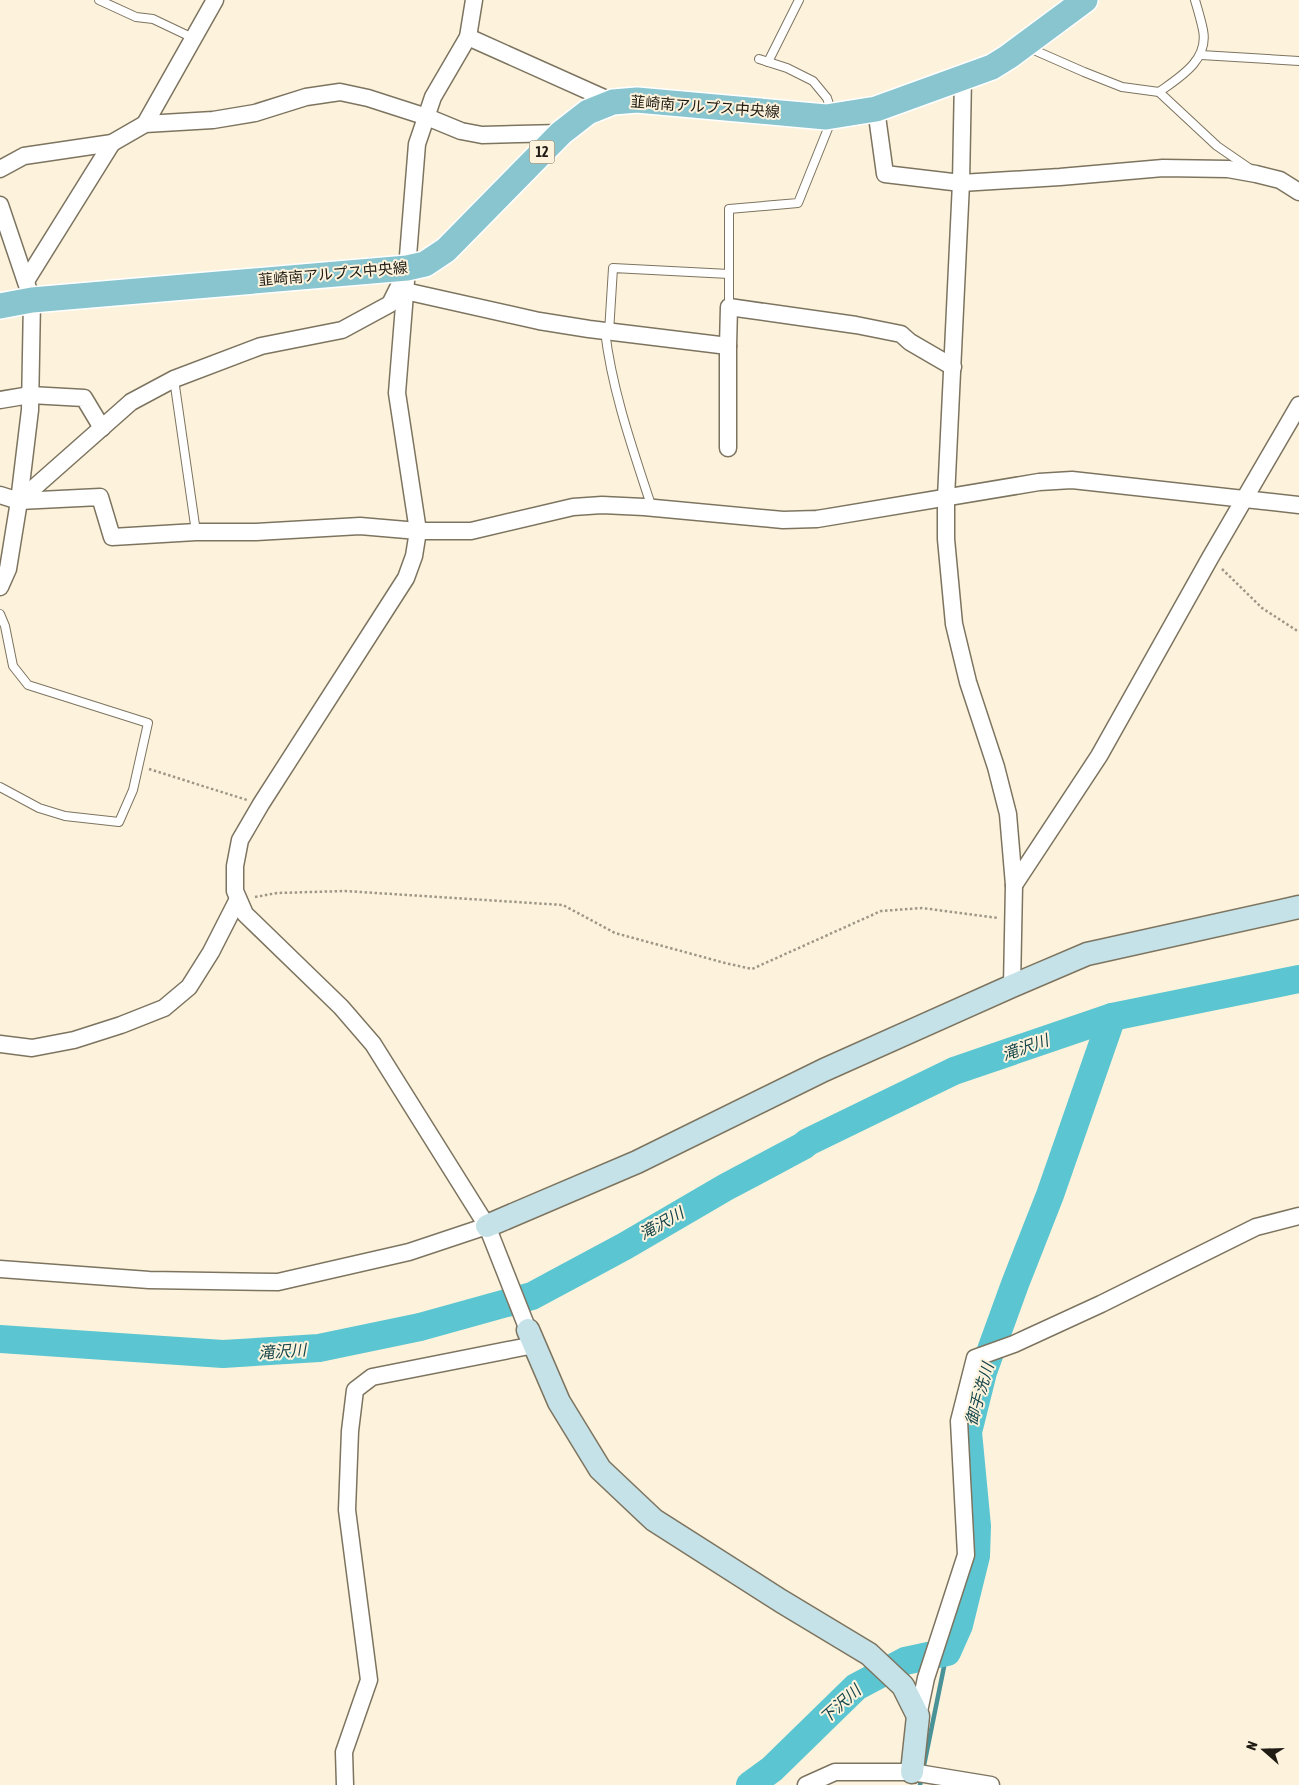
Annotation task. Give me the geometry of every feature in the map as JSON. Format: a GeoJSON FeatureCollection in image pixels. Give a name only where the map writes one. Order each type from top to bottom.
{"type":"FeatureCollection","features":[{"type":"Feature","properties":{"kind":"main road","name":"韮崎南アルプス中央線"},"geometry":{"type":"LineString","coordinates":[[0,306],[29,291],[406,280],[446,250],[561,133],[588,112],[613,102],[637,100],[826,117],[876,109],[992,67],[1083,0]]}},
{"type":"Feature","properties":{"kind":"street"},"geometry":{"type":"LineString","coordinates":[[145,124],[215,0]]}},
{"type":"Feature","properties":{"kind":"street"},"geometry":{"type":"LineString","coordinates":[[474,0],[468,37],[433,97],[417,144],[397,393],[418,531],[414,556],[406,578],[260,804],[240,840],[235,866],[235,891],[244,914],[341,1007],[373,1044],[487,1226],[558,1402],[600,1469],[654,1520],[780,1601],[869,1654],[902,1686],[918,1716]]}},
{"type":"Feature","properties":{"kind":"street"},"geometry":{"type":"LineString","coordinates":[[468,37],[613,102]]}},
{"type":"Feature","properties":{"kind":"street"},"geometry":{"type":"LineString","coordinates":[[963,77],[962,183],[946,498],[946,539],[954,624],[968,682],[996,767],[1008,814],[1014,885],[1012,986]]}},
{"type":"Feature","properties":{"kind":"street"},"geometry":{"type":"LineString","coordinates":[[0,169],[24,156],[112,143],[145,124],[213,120],[256,113],[306,97],[340,92],[368,98],[427,117],[461,131],[482,135],[561,133]]}},
{"type":"Feature","properties":{"kind":"street"},"geometry":{"type":"LineString","coordinates":[[876,109],[885,174],[962,183],[1163,168],[1228,169],[1280,180],[1299,192]]}},
{"type":"Feature","properties":{"kind":"street"},"geometry":{"type":"LineString","coordinates":[[29,291],[112,143]]}},
{"type":"Feature","properties":{"kind":"street"},"geometry":{"type":"LineString","coordinates":[[0,205],[29,291],[30,395],[19,501],[8,569],[0,587]]}},
{"type":"Feature","properties":{"kind":"street"},"geometry":{"type":"LineString","coordinates":[[406,280],[539,321],[607,332],[728,346]]}},
{"type":"Feature","properties":{"kind":"street"},"geometry":{"type":"LineString","coordinates":[[19,501],[130,402],[174,379],[261,346],[342,330],[390,304],[406,280]]}},
{"type":"Feature","properties":{"kind":"street"},"geometry":{"type":"LineString","coordinates":[[728,448],[729,307],[856,325],[900,334],[910,342],[953,367]]}},
{"type":"Feature","properties":{"kind":"street"},"geometry":{"type":"LineString","coordinates":[[0,400],[30,395],[84,398],[102,428]]}},
{"type":"Feature","properties":{"kind":"street"},"geometry":{"type":"LineString","coordinates":[[1014,885],[1099,756],[1210,558],[1299,405]]}},
{"type":"Feature","properties":{"kind":"street"},"geometry":{"type":"LineString","coordinates":[[0,495],[19,501],[100,497],[112,537],[360,526],[418,531],[471,532],[573,507],[602,505],[783,520],[817,519],[1039,482],[1072,480],[1299,505]]}},
{"type":"Feature","properties":{"kind":"street"},"geometry":{"type":"LineString","coordinates":[[0,1044],[32,1048],[74,1040],[121,1025],[164,1008],[189,987],[211,952],[238,899]]}},
{"type":"Feature","properties":{"kind":"street"},"geometry":{"type":"LineString","coordinates":[[0,1270],[149,1280],[278,1282],[409,1252],[487,1226],[637,1162],[824,1070],[1087,954],[1299,907]]}},
{"type":"Feature","properties":{"kind":"street"},"geometry":{"type":"LineString","coordinates":[[912,1777],[918,1716],[926,1678],[966,1555],[960,1421],[975,1358],[1014,1344],[1101,1304],[1256,1227],[1299,1216]]}},
{"type":"Feature","properties":{"kind":"street"},"geometry":{"type":"LineString","coordinates":[[345,1785],[344,1752],[369,1680],[347,1510],[350,1431],[355,1390],[372,1377],[531,1338]]}},
{"type":"Feature","properties":{"kind":"street"},"geometry":{"type":"LineString","coordinates":[[806,1785],[835,1772],[939,1777],[991,1785]]}},
{"type":"Feature","properties":{"kind":"lane"},"geometry":{"type":"LineString","coordinates":[[99,0],[136,17],[153,19],[193,38]]}},
{"type":"Feature","properties":{"kind":"lane"},"geometry":{"type":"LineString","coordinates":[[768,62],[799,0]]}},
{"type":"Feature","properties":{"kind":"lane"},"geometry":{"type":"LineString","coordinates":[[1159,92],[1185,74],[1201,55],[1204,32],[1195,0]]}},
{"type":"Feature","properties":{"kind":"lane"},"geometry":{"type":"LineString","coordinates":[[1023,46],[1122,87],[1159,92],[1217,146],[1256,174]]}},
{"type":"Feature","properties":{"kind":"lane"},"geometry":{"type":"LineString","coordinates":[[1201,55],[1299,61]]}},
{"type":"Feature","properties":{"kind":"lane"},"geometry":{"type":"LineString","coordinates":[[729,307],[729,209],[798,203],[833,116],[828,98],[813,81],[787,68],[759,59]]}},
{"type":"Feature","properties":{"kind":"lane"},"geometry":{"type":"LineString","coordinates":[[652,508],[632,447],[607,351],[613,268],[729,274]]}},
{"type":"Feature","properties":{"kind":"lane"},"geometry":{"type":"LineString","coordinates":[[174,379],[196,532]]}},
{"type":"Feature","properties":{"kind":"lane"},"geometry":{"type":"LineString","coordinates":[[0,614],[6,626],[13,666],[28,685],[148,723],[133,790],[119,822],[65,816],[40,808],[0,787]]}},
{"type":"Feature","properties":{"kind":"path"},"geometry":{"type":"LineString","coordinates":[[1210,558],[1262,608],[1299,632]]}},
{"type":"Feature","properties":{"kind":"path"},"geometry":{"type":"LineString","coordinates":[[138,766],[260,804]]}},
{"type":"Feature","properties":{"kind":"path"},"geometry":{"type":"LineString","coordinates":[[238,899],[277,893],[345,891],[563,905],[616,933],[752,969],[881,911],[922,908],[963,912],[1013,921]]}},
{"type":"Feature","properties":{"kind":"waterway","name":"滝沢川"},"geometry":{"type":"LineString","coordinates":[[0,1339],[223,1354],[319,1348],[420,1327],[532,1296],[625,1246],[808,1142],[954,1071],[1112,1017],[1299,979]]}},
{"type":"Feature","properties":{"kind":"waterway","name":"御手洗川"},"geometry":{"type":"LineString","coordinates":[[750,1785],[772,1769],[856,1687],[905,1661],[947,1652],[959,1625],[976,1556],[977,1526],[968,1432],[983,1372],[1050,1195],[1112,1017]]}},
{"type":"Feature","properties":{"kind":"waterway","name":"御手洗川"},"geometry":{"type":"LineString","coordinates":[[920,1785],[947,1652]]}},
{"type":"Feature","properties":{"kind":"water label","name":"下沢川"},"geometry":{"type":"Point","coordinates":[840,1704]}}]}
